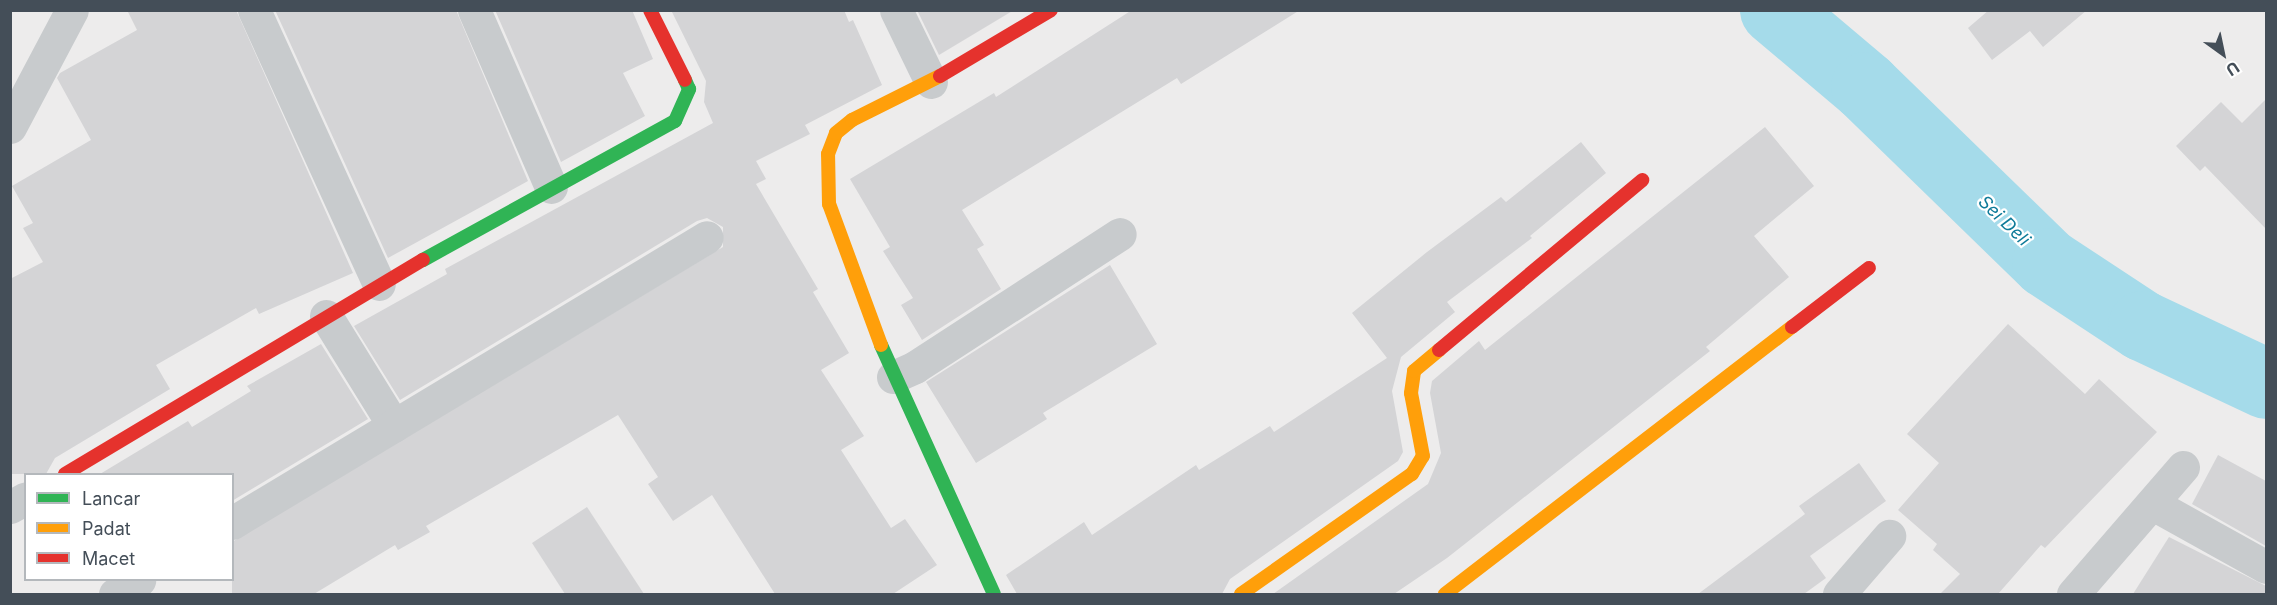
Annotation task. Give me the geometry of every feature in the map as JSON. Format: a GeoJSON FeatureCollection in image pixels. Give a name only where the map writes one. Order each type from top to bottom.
{"type":"FeatureCollection","features":[{"type":"Feature","properties":{"kind":"street"},"geometry":{"type":"LineString","coordinates":[[10,127],[72,10]]}},
{"type":"Feature","properties":{"kind":"street"},"geometry":{"type":"LineString","coordinates":[[254,10],[379,284]]}},
{"type":"Feature","properties":{"kind":"street"},"geometry":{"type":"LineString","coordinates":[[474,10],[551,187]]}},
{"type":"Feature","properties":{"kind":"street"},"geometry":{"type":"LineString","coordinates":[[67,473],[379,284],[551,187],[675,121],[688,89],[650,10]]}},
{"type":"Feature","properties":{"kind":"street"},"geometry":{"type":"LineString","coordinates":[[896,10],[931,82]]}},
{"type":"Feature","properties":{"kind":"street"},"geometry":{"type":"LineString","coordinates":[[994,594],[893,377],[829,204],[828,154],[836,133],[852,120],[931,82],[1051,10]]}},
{"type":"Feature","properties":{"kind":"street"},"geometry":{"type":"LineString","coordinates":[[1241,594],[1412,474],[1423,456],[1411,393],[1414,371],[1642,180]]}},
{"type":"Feature","properties":{"kind":"street"},"geometry":{"type":"LineString","coordinates":[[893,377],[915,367],[1120,234]]}},
{"type":"Feature","properties":{"kind":"street"},"geometry":{"type":"LineString","coordinates":[[234,522],[707,237]]}},
{"type":"Feature","properties":{"kind":"street"},"geometry":{"type":"LineString","coordinates":[[1445,594],[1869,268]]}},
{"type":"Feature","properties":{"kind":"street"},"geometry":{"type":"LineString","coordinates":[[326,316],[394,426]]}},
{"type":"Feature","properties":{"kind":"street"},"geometry":{"type":"LineString","coordinates":[[2073,594],[2183,467]]}},
{"type":"Feature","properties":{"kind":"street"},"geometry":{"type":"LineString","coordinates":[[10,507],[24,499]]}},
{"type":"Feature","properties":{"kind":"street"},"geometry":{"type":"LineString","coordinates":[[2153,504],[2266,567]]}},
{"type":"Feature","properties":{"kind":"street"},"geometry":{"type":"LineString","coordinates":[[1839,594],[1889,536]]}},
{"type":"Feature","properties":{"kind":"street"},"geometry":{"type":"LineString","coordinates":[[115,594],[136,581]]}},
{"type":"Feature","properties":{"kind":"building"},"geometry":{"type":"Polygon","coordinates":[[[127,10],[236,10],[353,273],[259,314],[256,308],[156,365],[170,389],[55,458],[47,473],[10,474],[10,279],[43,262],[23,228],[33,223],[12,186],[91,140],[57,78],[60,73],[137,30],[127,10]]]}},
{"type":"Feature","properties":{"kind":"building"},"geometry":{"type":"Polygon","coordinates":[[[275,10],[456,10],[528,181],[388,258],[275,10]]]}},
{"type":"Feature","properties":{"kind":"building"},"geometry":{"type":"Polygon","coordinates":[[[495,10],[632,10],[653,59],[623,73],[645,116],[561,162],[495,10]]]}},
{"type":"Feature","properties":{"kind":"building"},"geometry":{"type":"Polygon","coordinates":[[[671,10],[844,10],[849,22],[853,20],[882,85],[805,125],[810,134],[756,161],[766,179],[756,184],[818,289],[813,292],[849,353],[821,370],[864,436],[841,450],[891,528],[905,519],[937,565],[893,594],[775,594],[712,495],[673,521],[648,484],[658,477],[618,415],[426,526],[430,532],[398,550],[395,545],[314,594],[232,594],[234,541],[723,247],[723,227],[707,218],[697,221],[400,400],[354,326],[447,274],[445,269],[713,123],[704,102],[706,81],[671,10]]]}},
{"type":"Feature","properties":{"kind":"building"},"geometry":{"type":"Polygon","coordinates":[[[917,10],[1014,10],[939,55],[917,10]]]}},
{"type":"Feature","properties":{"kind":"building"},"geometry":{"type":"Polygon","coordinates":[[[1132,10],[1300,10],[1181,84],[1177,78],[962,210],[984,245],[977,249],[1001,289],[922,340],[901,305],[913,298],[883,251],[890,247],[850,179],[994,93],[996,97],[1132,10]]]}},
{"type":"Feature","properties":{"kind":"building"},"geometry":{"type":"Polygon","coordinates":[[[1989,10],[2087,10],[2043,47],[2030,31],[1992,60],[1968,28],[1989,10]]]}},
{"type":"Feature","properties":{"kind":"building"},"geometry":{"type":"Polygon","coordinates":[[[2266,99],[2266,229],[2205,166],[2200,171],[2176,146],[2221,102],[2242,123],[2266,99]]]}},
{"type":"Feature","properties":{"kind":"building"},"geometry":{"type":"Polygon","coordinates":[[[1765,127],[1814,186],[1754,236],[1789,277],[1706,347],[1710,351],[1447,558],[1394,594],[1273,594],[1428,484],[1441,453],[1430,393],[1432,381],[1479,341],[1485,350],[1765,127]]]}},
{"type":"Feature","properties":{"kind":"building"},"geometry":{"type":"Polygon","coordinates":[[[1581,142],[1606,173],[1530,236],[1532,238],[1447,302],[1455,312],[1401,357],[1392,391],[1403,452],[1398,461],[1230,579],[1222,594],[1017,594],[1006,575],[1084,522],[1092,535],[1196,465],[1199,470],[1270,426],[1274,432],[1387,358],[1352,313],[1427,252],[1501,197],[1506,202],[1581,142]]]}},
{"type":"Feature","properties":{"kind":"building"},"geometry":{"type":"Polygon","coordinates":[[[1110,265],[1157,344],[1043,413],[1047,419],[976,463],[926,382],[1110,265]]]}},
{"type":"Feature","properties":{"kind":"building"},"geometry":{"type":"Polygon","coordinates":[[[2008,324],[2085,394],[2099,379],[2157,432],[2045,548],[2041,545],[1998,594],[1940,594],[1960,574],[1933,550],[1937,544],[1898,510],[1939,463],[1907,434],[2008,324]]]}},
{"type":"Feature","properties":{"kind":"building"},"geometry":{"type":"Polygon","coordinates":[[[321,344],[368,419],[234,500],[234,473],[102,473],[188,421],[192,427],[251,391],[247,386],[321,344]]]}},
{"type":"Feature","properties":{"kind":"building"},"geometry":{"type":"Polygon","coordinates":[[[2218,455],[2266,481],[2266,546],[2192,504],[2218,455]]]}},
{"type":"Feature","properties":{"kind":"building"},"geometry":{"type":"Polygon","coordinates":[[[1859,463],[1886,501],[1810,556],[1826,578],[1804,594],[1698,594],[1805,514],[1799,506],[1859,463]]]}},
{"type":"Feature","properties":{"kind":"building"},"geometry":{"type":"Polygon","coordinates":[[[587,507],[644,594],[565,594],[532,543],[587,507]]]}},
{"type":"Feature","properties":{"kind":"building"},"geometry":{"type":"Polygon","coordinates":[[[2169,537],[2266,586],[2266,594],[2133,594],[2169,537]]]}},
{"type":"Feature","properties":{"kind":"waterway","name":"Sei Deli"},"geometry":{"type":"LineString","coordinates":[[1775,10],[1866,87],[2047,263],[2143,326],[2266,384]]}},
{"type":"Feature","properties":{"kind":"traffic: fast"},"geometry":{"type":"LineString","coordinates":[[423,260],[675,121],[689,89],[685,80]]}},
{"type":"Feature","properties":{"kind":"traffic: fast"},"geometry":{"type":"LineString","coordinates":[[881,345],[994,594]]}},
{"type":"Feature","properties":{"kind":"traffic: slow"},"geometry":{"type":"LineString","coordinates":[[881,345],[829,204],[828,154],[836,133],[852,120],[940,76]]}},
{"type":"Feature","properties":{"kind":"traffic: slow"},"geometry":{"type":"LineString","coordinates":[[1445,594],[1792,327]]}},
{"type":"Feature","properties":{"kind":"traffic: slow"},"geometry":{"type":"LineString","coordinates":[[1241,594],[1412,474],[1423,456],[1411,393],[1414,371],[1439,350]]}},
{"type":"Feature","properties":{"kind":"traffic: jam"},"geometry":{"type":"LineString","coordinates":[[650,10],[685,80]]}},
{"type":"Feature","properties":{"kind":"traffic: jam"},"geometry":{"type":"LineString","coordinates":[[940,76],[1051,10]]}},
{"type":"Feature","properties":{"kind":"traffic: jam"},"geometry":{"type":"LineString","coordinates":[[1439,350],[1642,180]]}},
{"type":"Feature","properties":{"kind":"traffic: jam"},"geometry":{"type":"LineString","coordinates":[[67,473],[423,260]]}},
{"type":"Feature","properties":{"kind":"traffic: jam"},"geometry":{"type":"LineString","coordinates":[[1792,327],[1869,268]]}}]}
